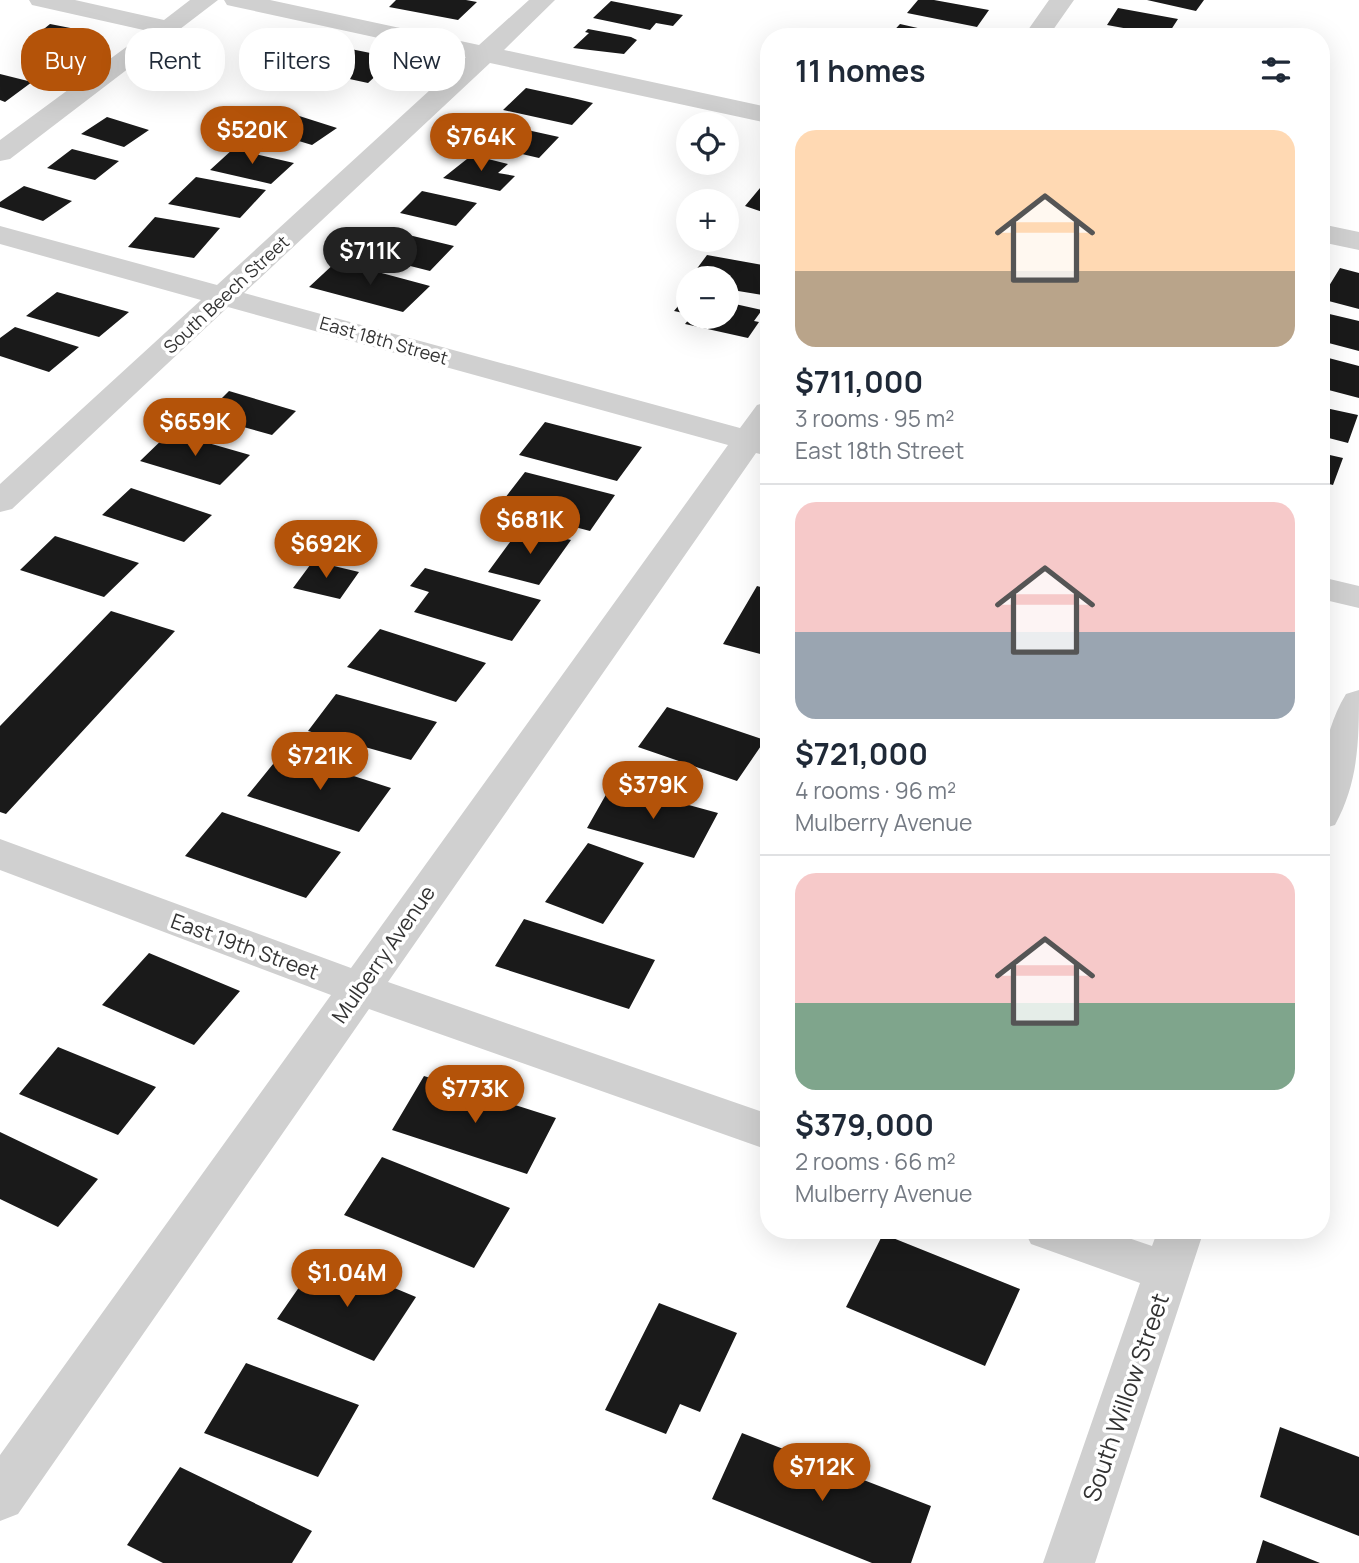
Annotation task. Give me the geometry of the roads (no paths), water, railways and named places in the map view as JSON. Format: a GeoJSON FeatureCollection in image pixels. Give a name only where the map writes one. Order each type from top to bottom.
{"type":"FeatureCollection","features":[{"type":"Feature","properties":{"kind":"street"},"geometry":{"type":"LineString","coordinates":[[41,0],[168,28],[206,0]]}},
{"type":"Feature","properties":{"kind":"street"},"geometry":{"type":"LineString","coordinates":[[236,0],[760,113]]}},
{"type":"Feature","properties":{"kind":"street","name":"South Beech Street"},"geometry":{"type":"LineString","coordinates":[[0,502],[543,0]]}},
{"type":"Feature","properties":{"kind":"street"},"geometry":{"type":"LineString","coordinates":[[1042,28],[1062,0]]}},
{"type":"Feature","properties":{"kind":"street"},"geometry":{"type":"LineString","coordinates":[[0,153],[125,60]]}},
{"type":"Feature","properties":{"kind":"street","name":"East 18th Street"},"geometry":{"type":"LineString","coordinates":[[0,235],[225,296],[760,433]]}},
{"type":"Feature","properties":{"kind":"street"},"geometry":{"type":"LineString","coordinates":[[1330,235],[1359,241]]}},
{"type":"Feature","properties":{"kind":"street","name":"Mulberry Avenue"},"geometry":{"type":"LineString","coordinates":[[0,1497],[358,988],[760,434]]}},
{"type":"Feature","properties":{"kind":"street"},"geometry":{"type":"LineString","coordinates":[[1330,590],[1359,597]]}},
{"type":"Feature","properties":{"kind":"street"},"geometry":{"type":"LineString","coordinates":[[1330,788],[1359,703]]}},
{"type":"Feature","properties":{"kind":"street","name":"East 19th Street"},"geometry":{"type":"LineString","coordinates":[[0,854],[358,988],[760,1129]]}},
{"type":"Feature","properties":{"kind":"street"},"geometry":{"type":"LineString","coordinates":[[1101,1239],[1174,1251]]}},
{"type":"Feature","properties":{"kind":"street","name":"South Willow Street"},"geometry":{"type":"LineString","coordinates":[[1069,1563],[1174,1251]]}}]}
